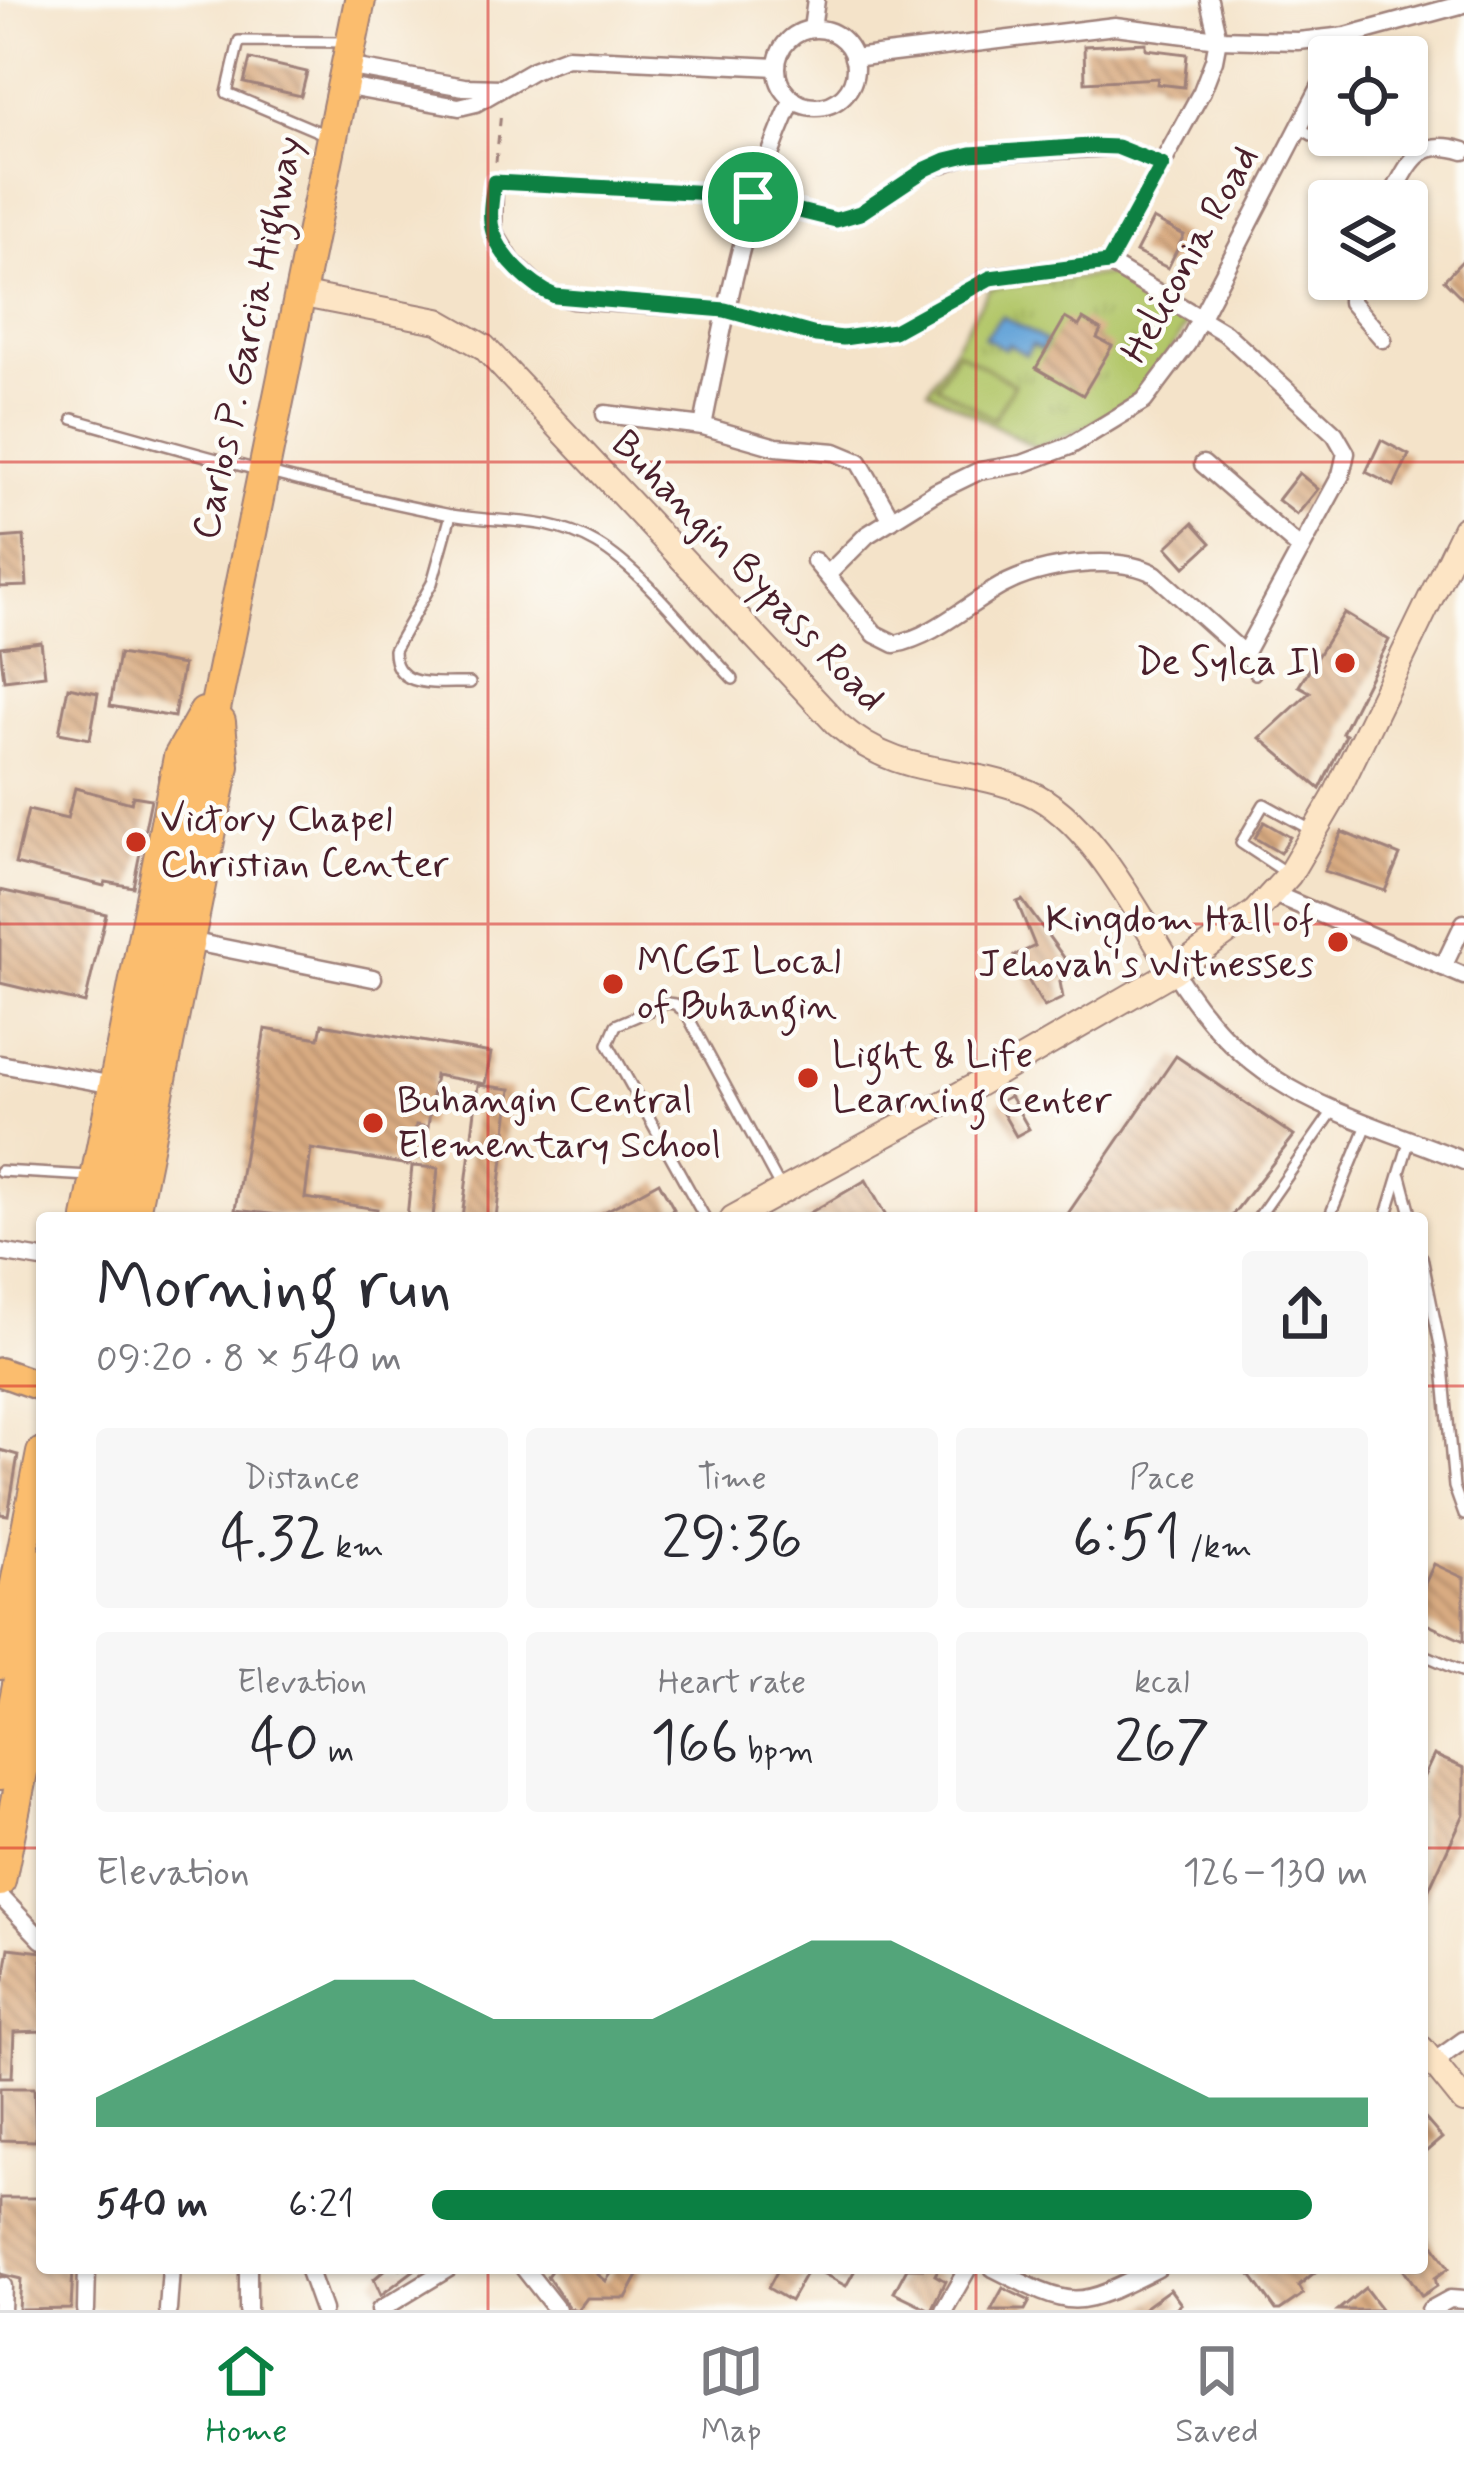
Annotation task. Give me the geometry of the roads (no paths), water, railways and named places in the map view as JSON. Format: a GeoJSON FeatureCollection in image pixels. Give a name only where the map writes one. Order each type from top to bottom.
{"type":"FeatureCollection","features":[{"type":"Feature","properties":{"kind":"highway","name":"Carlos P. Garcia Highway"},"geometry":{"type":"LineString","coordinates":[[112,1212],[360,0]]}},
{"type":"Feature","properties":{"kind":"highway","name":"Carlos P. Garcia Highway"},"geometry":{"type":"LineString","coordinates":[[134,1212],[224,766],[217,692]]}},
{"type":"Feature","properties":{"kind":"highway","name":"Carlos P. Garcia Highway"},"geometry":{"type":"LineString","coordinates":[[89,1212],[179,757],[217,692]]}},
{"type":"Feature","properties":{"kind":"highway"},"geometry":{"type":"LineString","coordinates":[[0,1664],[36,1483]]}},
{"type":"Feature","properties":{"kind":"highway"},"geometry":{"type":"LineString","coordinates":[[0,1775],[36,1594]]}},
{"type":"Feature","properties":{"kind":"highway"},"geometry":{"type":"LineString","coordinates":[[0,1881],[36,1708]]}},
{"type":"Feature","properties":{"kind":"main road","name":"Buhangin Bypass Road"},"geometry":{"type":"LineString","coordinates":[[298,294],[418,316],[453,327],[484,347],[846,732],[894,761],[1027,792],[1064,814],[1098,855],[1174,971]]}},
{"type":"Feature","properties":{"kind":"main road"},"geometry":{"type":"LineString","coordinates":[[744,1212],[975,1086],[1174,971],[1232,931],[1281,884],[1315,833],[1464,529]]}},
{"type":"Feature","properties":{"kind":"main road"},"geometry":{"type":"LineString","coordinates":[[0,1372],[36,1385]]}},
{"type":"Feature","properties":{"kind":"main road"},"geometry":{"type":"LineString","coordinates":[[1429,2055],[1464,2101]]}},
{"type":"Feature","properties":{"kind":"street"},"geometry":{"type":"LineString","coordinates":[[812,29],[816,0]]}},
{"type":"Feature","properties":{"kind":"street"},"geometry":{"type":"LineString","coordinates":[[1108,263],[1202,91],[1218,38],[1209,0]]}},
{"type":"Feature","properties":{"kind":"street"},"geometry":{"type":"LineString","coordinates":[[1346,36],[1464,4]]}},
{"type":"Feature","properties":{"kind":"street"},"geometry":{"type":"LineString","coordinates":[[854,58],[1115,26],[1218,38],[1308,40]]}},
{"type":"Feature","properties":{"kind":"street"},"geometry":{"type":"LineString","coordinates":[[812,29],[842,39],[854,58],[853,79],[833,102],[813,106],[783,89],[777,67],[788,41],[812,29]]}},
{"type":"Feature","properties":{"kind":"street"},"geometry":{"type":"LineString","coordinates":[[346,65],[432,103],[467,106],[567,57],[777,67]]}},
{"type":"Feature","properties":{"kind":"street"},"geometry":{"type":"LineString","coordinates":[[346,65],[436,82],[502,88]]}},
{"type":"Feature","properties":{"kind":"street"},"geometry":{"type":"LineString","coordinates":[[432,103],[436,82]]}},
{"type":"Feature","properties":{"kind":"street"},"geometry":{"type":"LineString","coordinates":[[704,426],[725,310],[753,197],[794,99]]}},
{"type":"Feature","properties":{"kind":"street","name":"Heliconia Road"},"geometry":{"type":"LineString","coordinates":[[1244,654],[1155,574],[1124,562],[1105,561],[1013,580],[924,634],[895,644],[875,634],[821,568],[958,480],[1044,458],[1123,416],[1161,382],[1202,316],[1308,111]]}},
{"type":"Feature","properties":{"kind":"street"},"geometry":{"type":"LineString","coordinates":[[1402,180],[1420,152],[1441,143],[1464,151]]}},
{"type":"Feature","properties":{"kind":"street"},"geometry":{"type":"LineString","coordinates":[[1162,165],[1117,147],[971,154],[926,169],[860,213],[836,220],[753,197],[494,182],[490,218],[498,244],[543,291],[572,300],[725,310],[816,335],[856,337],[894,331],[990,278],[1108,263],[1202,316],[1342,442],[1346,453],[1341,475],[1244,654]]}},
{"type":"Feature","properties":{"kind":"street"},"geometry":{"type":"LineString","coordinates":[[1351,300],[1383,339]]}},
{"type":"Feature","properties":{"kind":"street"},"geometry":{"type":"LineString","coordinates":[[605,414],[704,426],[776,447],[835,452],[859,462],[892,520]]}},
{"type":"Feature","properties":{"kind":"street"},"geometry":{"type":"LineString","coordinates":[[1203,464],[1301,549]]}},
{"type":"Feature","properties":{"kind":"street"},"geometry":{"type":"LineString","coordinates":[[1281,884],[1464,976]]}},
{"type":"Feature","properties":{"kind":"street"},"geometry":{"type":"LineString","coordinates":[[1443,967],[1464,923]]}},
{"type":"Feature","properties":{"kind":"street"},"geometry":{"type":"LineString","coordinates":[[189,941],[373,978]]}},
{"type":"Feature","properties":{"kind":"street"},"geometry":{"type":"LineString","coordinates":[[1174,971],[1221,1038],[1289,1090],[1464,1161]]}},
{"type":"Feature","properties":{"kind":"street"},"geometry":{"type":"LineString","coordinates":[[0,1064],[114,1085]]}},
{"type":"Feature","properties":{"kind":"street"},"geometry":{"type":"LineString","coordinates":[[0,1252],[36,1257]]}},
{"type":"Feature","properties":{"kind":"street"},"geometry":{"type":"LineString","coordinates":[[0,1896],[36,1934]]}},
{"type":"Feature","properties":{"kind":"street"},"geometry":{"type":"LineString","coordinates":[[1429,2055],[1464,2040]]}},
{"type":"Feature","properties":{"kind":"street"},"geometry":{"type":"LineString","coordinates":[[86,2310],[87,2274]]}},
{"type":"Feature","properties":{"kind":"street"},"geometry":{"type":"LineString","coordinates":[[168,2310],[171,2274]]}},
{"type":"Feature","properties":{"kind":"street"},"geometry":{"type":"LineString","coordinates":[[248,2274],[248,2310]]}},
{"type":"Feature","properties":{"kind":"street"},"geometry":{"type":"LineString","coordinates":[[310,2274],[322,2310]]}},
{"type":"Feature","properties":{"kind":"street"},"geometry":{"type":"LineString","coordinates":[[380,2310],[439,2274]]}},
{"type":"Feature","properties":{"kind":"street"},"geometry":{"type":"LineString","coordinates":[[529,2274],[557,2310]]}},
{"type":"Feature","properties":{"kind":"street"},"geometry":{"type":"LineString","coordinates":[[944,2310],[965,2274]]}},
{"type":"Feature","properties":{"kind":"street"},"geometry":{"type":"LineString","coordinates":[[1003,2274],[1044,2298],[1069,2306],[1103,2296],[1146,2274]]}},
{"type":"Feature","properties":{"kind":"street"},"geometry":{"type":"LineString","coordinates":[[2,2310],[3,2285]]}},
{"type":"Feature","properties":{"kind":"street"},"geometry":{"type":"LineString","coordinates":[[1430,2310],[1450,2299],[1462,2299]]}},
{"type":"Feature","properties":{"kind":"lane"},"geometry":{"type":"LineString","coordinates":[[331,137],[227,93],[239,41],[346,65]]}},
{"type":"Feature","properties":{"kind":"lane"},"geometry":{"type":"LineString","coordinates":[[1299,128],[1308,133]]}},
{"type":"Feature","properties":{"kind":"lane"},"geometry":{"type":"LineString","coordinates":[[73,419],[261,472],[451,515],[532,520],[566,529],[621,560],[733,679]]}},
{"type":"Feature","properties":{"kind":"lane"},"geometry":{"type":"LineString","coordinates":[[451,515],[432,583],[394,650],[394,664],[408,680],[470,683]]}},
{"type":"Feature","properties":{"kind":"lane"},"geometry":{"type":"LineString","coordinates":[[1244,654],[1255,674]]}},
{"type":"Feature","properties":{"kind":"lane"},"geometry":{"type":"LineString","coordinates":[[1281,884],[1241,843],[1264,804],[1315,833]]}},
{"type":"Feature","properties":{"kind":"lane"},"geometry":{"type":"LineString","coordinates":[[702,1212],[608,1044],[616,1025],[667,1003],[686,1013],[783,1191]]}},
{"type":"Feature","properties":{"kind":"lane"},"geometry":{"type":"LineString","coordinates":[[1262,1212],[1333,1111]]}},
{"type":"Feature","properties":{"kind":"lane"},"geometry":{"type":"LineString","coordinates":[[1331,1212],[1367,1125]]}},
{"type":"Feature","properties":{"kind":"lane"},"geometry":{"type":"LineString","coordinates":[[1388,1212],[1409,1139]]}},
{"type":"Feature","properties":{"kind":"lane"},"geometry":{"type":"LineString","coordinates":[[0,1171],[97,1176]]}},
{"type":"Feature","properties":{"kind":"lane"},"geometry":{"type":"LineString","coordinates":[[1400,1171],[1410,1212]]}},
{"type":"Feature","properties":{"kind":"lane"},"geometry":{"type":"LineString","coordinates":[[1428,1286],[1442,1355],[1454,1487],[1464,1515]]}},
{"type":"Feature","properties":{"kind":"lane"},"geometry":{"type":"LineString","coordinates":[[1428,1657],[1464,1672]]}},
{"type":"Feature","properties":{"kind":"water"},"geometry":{"type":"Polygon","coordinates":[[[1002,316],[1046,341],[1042,350],[1032,345],[1026,355],[984,337],[1002,316]]]}},
{"type":"Feature","properties":{"kind":"place","name":"De Sylca II"},"geometry":{"type":"Point","coordinates":[1345,663]}},
{"type":"Feature","properties":{"kind":"place","name":"Victory Chapel Christian Center"},"geometry":{"type":"Point","coordinates":[136,842]}},
{"type":"Feature","properties":{"kind":"place","name":"Kingdom Hall of Jehovah's Witnesses"},"geometry":{"type":"Point","coordinates":[1338,942]}},
{"type":"Feature","properties":{"kind":"place","name":"MCGI Local of Buhangin"},"geometry":{"type":"Point","coordinates":[613,984]}},
{"type":"Feature","properties":{"kind":"place","name":"Light & Life Learning Center"},"geometry":{"type":"Point","coordinates":[808,1078]}},
{"type":"Feature","properties":{"kind":"place","name":"Buhangin Central Elementary School"},"geometry":{"type":"Point","coordinates":[373,1123]}}]}
